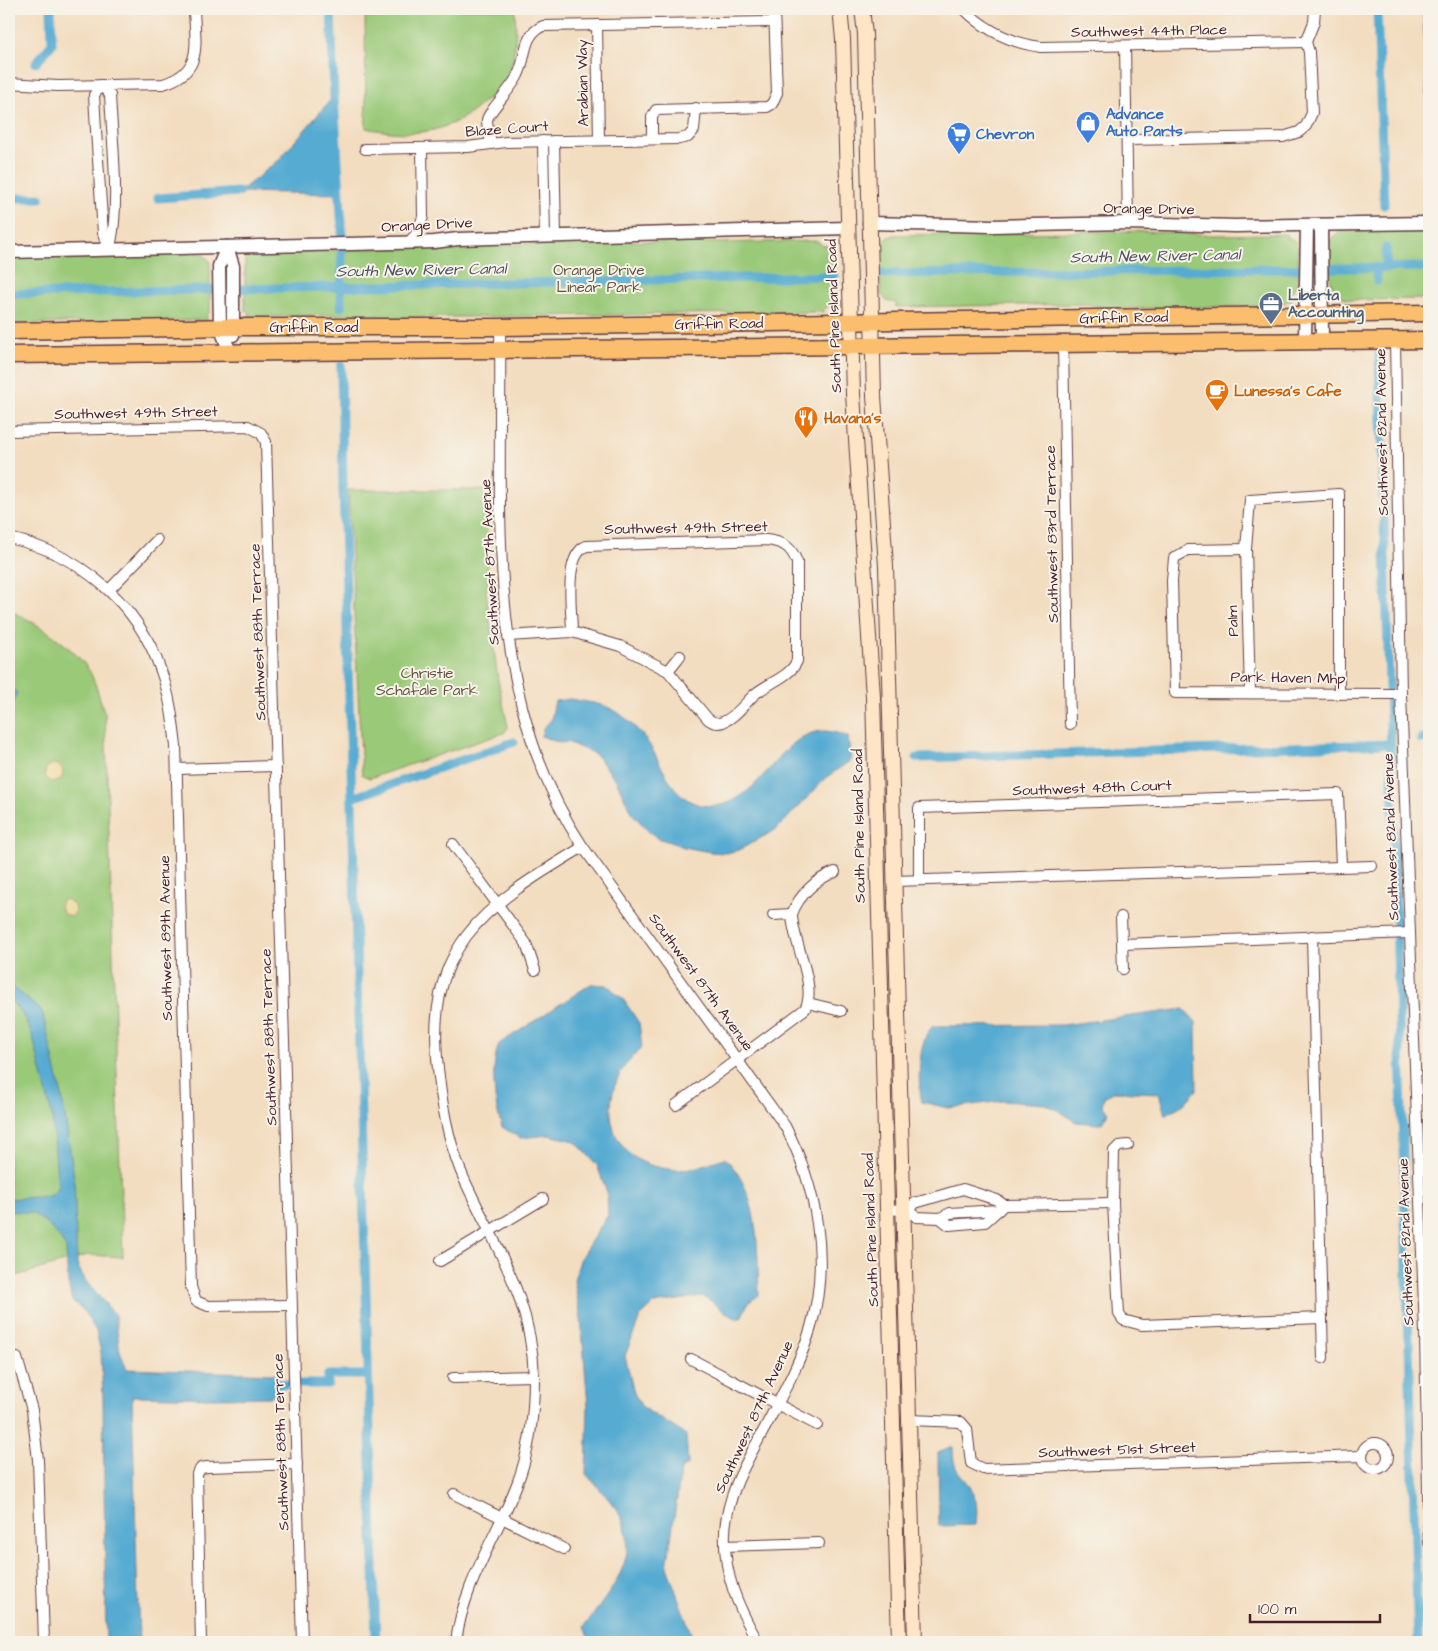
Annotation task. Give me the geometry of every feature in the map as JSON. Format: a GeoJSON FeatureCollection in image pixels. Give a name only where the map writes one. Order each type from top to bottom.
{"type":"FeatureCollection","features":[{"type":"Feature","properties":{"kind":"main road","name":"South Pine Island Road"},"geometry":{"type":"LineString","coordinates":[[840,9],[843,39],[851,347],[872,697],[899,1642]]}},
{"type":"Feature","properties":{"kind":"main road"},"geometry":{"type":"LineString","coordinates":[[862,9],[865,34],[871,303],[886,566],[897,989],[907,1209],[909,1420],[915,1642]]}},
{"type":"Feature","properties":{"kind":"main road","name":"Griffin Road"},"geometry":{"type":"LineString","coordinates":[[9,331],[227,321],[500,326],[850,314],[872,322],[1322,308],[1429,315]]}},
{"type":"Feature","properties":{"kind":"main road"},"geometry":{"type":"LineString","coordinates":[[1395,340],[1403,328],[1429,315]]}},
{"type":"Feature","properties":{"kind":"main road","name":"Griffin Road"},"geometry":{"type":"LineString","coordinates":[[9,355],[851,347],[1322,339],[1429,340]]}},
{"type":"Feature","properties":{"kind":"main road"},"geometry":{"type":"LineString","coordinates":[[880,989],[897,989]]}},
{"type":"Feature","properties":{"kind":"street"},"geometry":{"type":"LineString","coordinates":[[9,83],[58,86],[163,84],[175,81],[186,74],[191,66],[195,49],[194,9]]}},
{"type":"Feature","properties":{"kind":"street"},"geometry":{"type":"LineString","coordinates":[[652,139],[652,117],[656,110],[767,107],[776,99],[774,9]]}},
{"type":"Feature","properties":{"kind":"street","name":"Southwest 44th Place"},"geometry":{"type":"LineString","coordinates":[[964,9],[975,20],[996,33],[1025,44],[1042,47],[1306,42]]}},
{"type":"Feature","properties":{"kind":"street"},"geometry":{"type":"LineString","coordinates":[[1128,140],[1283,137],[1299,132],[1306,126],[1312,113],[1309,52],[1306,42],[1314,22],[1316,9]]}},
{"type":"Feature","properties":{"kind":"street"},"geometry":{"type":"LineString","coordinates":[[491,143],[487,120],[490,113],[510,90],[519,75],[524,61],[528,36],[543,26],[774,22]]}},
{"type":"Feature","properties":{"kind":"street","name":"Arabian Way"},"geometry":{"type":"LineString","coordinates":[[597,25],[599,140]]}},
{"type":"Feature","properties":{"kind":"street"},"geometry":{"type":"LineString","coordinates":[[1125,46],[1128,223]]}},
{"type":"Feature","properties":{"kind":"street"},"geometry":{"type":"LineString","coordinates":[[101,85],[94,95],[103,233],[109,250]]}},
{"type":"Feature","properties":{"kind":"street"},"geometry":{"type":"LineString","coordinates":[[101,85],[110,95],[115,214],[114,235],[109,250]]}},
{"type":"Feature","properties":{"kind":"street","name":"Blaze Court"},"geometry":{"type":"LineString","coordinates":[[365,149],[468,147],[491,143],[688,137],[694,130],[696,108]]}},
{"type":"Feature","properties":{"kind":"street"},"geometry":{"type":"LineString","coordinates":[[548,141],[551,236]]}},
{"type":"Feature","properties":{"kind":"street"},"geometry":{"type":"LineString","coordinates":[[408,243],[418,233],[424,217],[422,148]]}},
{"type":"Feature","properties":{"kind":"street"},"geometry":{"type":"LineString","coordinates":[[98,153],[112,153]]}},
{"type":"Feature","properties":{"kind":"street","name":"Orange Drive"},"geometry":{"type":"LineString","coordinates":[[869,223],[992,226],[1128,223],[1307,226],[1429,223]]}},
{"type":"Feature","properties":{"kind":"street"},"geometry":{"type":"LineString","coordinates":[[1321,225],[1322,339]]}},
{"type":"Feature","properties":{"kind":"street"},"geometry":{"type":"LineString","coordinates":[[1304,340],[1307,226]]}},
{"type":"Feature","properties":{"kind":"street","name":"Orange Drive"},"geometry":{"type":"LineString","coordinates":[[9,252],[408,243],[551,236],[847,228]]}},
{"type":"Feature","properties":{"kind":"street"},"geometry":{"type":"LineString","coordinates":[[227,247],[234,266],[227,321]]}},
{"type":"Feature","properties":{"kind":"street"},"geometry":{"type":"LineString","coordinates":[[227,247],[219,266],[230,352]]}},
{"type":"Feature","properties":{"kind":"street","name":"Southwest 87th Avenue"},"geometry":{"type":"LineString","coordinates":[[500,326],[502,542],[508,636],[516,687],[535,753],[557,804],[583,847],[773,1107],[794,1142],[810,1185],[818,1226],[820,1267],[811,1326],[799,1359],[733,1492],[727,1515],[724,1546],[730,1585],[758,1642]]}},
{"type":"Feature","properties":{"kind":"street","name":"Southwest 82nd Avenue"},"geometry":{"type":"LineString","coordinates":[[1395,340],[1405,933],[1427,1333],[1429,1543]]}},
{"type":"Feature","properties":{"kind":"street","name":"Southwest 83rd Terrace"},"geometry":{"type":"LineString","coordinates":[[1063,343],[1070,724]]}},
{"type":"Feature","properties":{"kind":"street","name":"Southwest 49th Street"},"geometry":{"type":"LineString","coordinates":[[9,430],[232,425],[248,426],[261,433]]}},
{"type":"Feature","properties":{"kind":"street","name":"Southwest 88th Terrace"},"geometry":{"type":"LineString","coordinates":[[261,433],[267,448],[302,1642]]}},
{"type":"Feature","properties":{"kind":"street","name":"Palm"},"geometry":{"type":"LineString","coordinates":[[1250,692],[1246,549],[1250,500],[1338,494],[1338,694]]}},
{"type":"Feature","properties":{"kind":"street","name":"Southwest 89th Avenue"},"geometry":{"type":"LineString","coordinates":[[9,538],[33,544],[71,562],[110,590],[139,627],[161,670],[174,726],[177,768],[190,1277],[196,1301],[208,1306],[291,1305]]}},
{"type":"Feature","properties":{"kind":"street"},"geometry":{"type":"LineString","coordinates":[[110,590],[157,540]]}},
{"type":"Feature","properties":{"kind":"street","name":"Southwest 49th Street"},"geometry":{"type":"LineString","coordinates":[[572,632],[572,566],[576,553],[581,548],[602,544],[766,540],[782,542],[790,548],[796,562],[799,656],[795,667],[760,690],[732,716],[717,723],[708,720],[668,671]]}},
{"type":"Feature","properties":{"kind":"street","name":"Park Haven Mhp"},"geometry":{"type":"LineString","coordinates":[[1246,549],[1188,550],[1174,558],[1172,581],[1175,693],[1400,694]]}},
{"type":"Feature","properties":{"kind":"street"},"geometry":{"type":"LineString","coordinates":[[508,636],[572,632],[620,646],[668,671],[680,656]]}},
{"type":"Feature","properties":{"kind":"street"},"geometry":{"type":"LineString","coordinates":[[177,768],[276,766]]}},
{"type":"Feature","properties":{"kind":"street","name":"Southwest 48th Court"},"geometry":{"type":"LineString","coordinates":[[919,880],[919,808],[1338,794],[1341,866]]}},
{"type":"Feature","properties":{"kind":"street"},"geometry":{"type":"LineString","coordinates":[[453,844],[526,943],[535,970]]}},
{"type":"Feature","properties":{"kind":"street"},"geometry":{"type":"LineString","coordinates":[[456,1642],[466,1594],[517,1483],[527,1449],[533,1411],[534,1376],[530,1332],[520,1294],[465,1180],[446,1121],[437,1061],[436,1025],[440,992],[454,953],[479,919],[523,884],[583,847]]}},
{"type":"Feature","properties":{"kind":"street"},"geometry":{"type":"LineString","coordinates":[[894,881],[1372,866]]}},
{"type":"Feature","properties":{"kind":"street"},"geometry":{"type":"LineString","coordinates":[[676,1105],[798,1015],[808,1003],[808,990],[792,914],[814,884],[821,878],[835,872]]}},
{"type":"Feature","properties":{"kind":"street"},"geometry":{"type":"LineString","coordinates":[[773,914],[792,914]]}},
{"type":"Feature","properties":{"kind":"street"},"geometry":{"type":"LineString","coordinates":[[1121,917],[1123,969]]}},
{"type":"Feature","properties":{"kind":"street"},"geometry":{"type":"LineString","coordinates":[[1123,944],[1405,933]]}},
{"type":"Feature","properties":{"kind":"street"},"geometry":{"type":"LineString","coordinates":[[1312,936],[1323,1358]]}},
{"type":"Feature","properties":{"kind":"street"},"geometry":{"type":"LineString","coordinates":[[808,1003],[841,1011]]}},
{"type":"Feature","properties":{"kind":"street"},"geometry":{"type":"LineString","coordinates":[[1128,1145],[1118,1146],[1114,1151],[1113,1203],[1119,1314],[1123,1320],[1142,1325],[1321,1318]]}},
{"type":"Feature","properties":{"kind":"street"},"geometry":{"type":"LineString","coordinates":[[887,1210],[907,1209],[915,1203],[963,1189],[997,1200],[1002,1208]]}},
{"type":"Feature","properties":{"kind":"street"},"geometry":{"type":"LineString","coordinates":[[972,1224],[973,1212],[979,1194]]}},
{"type":"Feature","properties":{"kind":"street"},"geometry":{"type":"LineString","coordinates":[[440,1261],[543,1198]]}},
{"type":"Feature","properties":{"kind":"street"},"geometry":{"type":"LineString","coordinates":[[907,1209],[916,1217],[940,1218],[950,1213],[1002,1208],[1113,1203]]}},
{"type":"Feature","properties":{"kind":"street"},"geometry":{"type":"LineString","coordinates":[[940,1218],[949,1225],[985,1222],[1002,1208]]}},
{"type":"Feature","properties":{"kind":"street"},"geometry":{"type":"LineString","coordinates":[[18,1358],[32,1410],[38,1460],[44,1642]]}},
{"type":"Feature","properties":{"kind":"street"},"geometry":{"type":"LineString","coordinates":[[691,1359],[817,1425]]}},
{"type":"Feature","properties":{"kind":"street"},"geometry":{"type":"LineString","coordinates":[[452,1378],[534,1376]]}},
{"type":"Feature","properties":{"kind":"street","name":"Southwest 51st Street"},"geometry":{"type":"LineString","coordinates":[[909,1420],[961,1422],[967,1430],[972,1463],[983,1469],[1362,1456]]}},
{"type":"Feature","properties":{"kind":"street"},"geometry":{"type":"LineString","coordinates":[[201,1642],[197,1474],[201,1468],[297,1464]]}},
{"type":"Feature","properties":{"kind":"street"},"geometry":{"type":"LineString","coordinates":[[454,1494],[564,1550]]}},
{"type":"Feature","properties":{"kind":"street"},"geometry":{"type":"LineString","coordinates":[[724,1546],[819,1543]]}},
{"type":"Feature","properties":{"kind":"green space"},"geometry":{"type":"Polygon","coordinates":[[[365,9],[515,9],[515,45],[513,59],[507,76],[494,92],[473,111],[445,126],[431,130],[400,133],[366,128],[365,9]]]}},
{"type":"Feature","properties":{"kind":"green space"},"geometry":{"type":"Polygon","coordinates":[[[1429,226],[1429,299],[1351,300],[1337,292],[1330,278],[1329,245],[1331,239],[1341,230],[1429,226]]]}},
{"type":"Feature","properties":{"kind":"green space"},"geometry":{"type":"Polygon","coordinates":[[[1143,231],[1212,235],[1286,234],[1287,238],[1294,240],[1298,248],[1299,280],[1290,295],[1292,300],[1275,306],[1107,309],[1088,304],[896,307],[896,303],[887,301],[881,294],[880,245],[884,239],[894,235],[1143,231]]]}},
{"type":"Feature","properties":{"kind":"green space","name":"Orange Drive Linear Park"},"geometry":{"type":"Polygon","coordinates":[[[626,241],[713,243],[818,241],[821,245],[830,247],[834,257],[837,288],[836,299],[824,309],[824,312],[386,318],[366,314],[250,317],[249,312],[245,310],[245,256],[251,252],[626,241]]]}},
{"type":"Feature","properties":{"kind":"green space"},"geometry":{"type":"Polygon","coordinates":[[[202,253],[210,261],[210,311],[206,317],[208,320],[9,324],[9,256],[202,253]]]}},
{"type":"Feature","properties":{"kind":"green space","name":"Christie Schafale Park"},"geometry":{"type":"Polygon","coordinates":[[[348,490],[486,490],[488,584],[486,591],[498,680],[508,727],[504,733],[370,778],[362,775],[348,490]]]}},
{"type":"Feature","properties":{"kind":"green space"},"geometry":{"type":"Polygon","coordinates":[[[9,611],[43,628],[77,656],[91,674],[105,714],[123,1257],[88,1255],[9,1278],[9,611]]]}},
{"type":"Feature","properties":{"kind":"sand"},"geometry":{"type":"Polygon","coordinates":[[[54,764],[60,767],[63,773],[60,779],[54,782],[48,779],[45,773],[48,767],[54,764]]]}},
{"type":"Feature","properties":{"kind":"sand"},"geometry":{"type":"Polygon","coordinates":[[[66,899],[74,905],[75,912],[72,917],[64,914],[60,908],[62,901],[66,899]]]}},
{"type":"Feature","properties":{"kind":"water"},"geometry":{"type":"Polygon","coordinates":[[[1423,9],[1429,9],[1429,145],[1423,9]]]}},
{"type":"Feature","properties":{"kind":"water"},"geometry":{"type":"Polygon","coordinates":[[[334,96],[340,194],[239,192],[278,161],[334,96]]]}},
{"type":"Feature","properties":{"kind":"water"},"geometry":{"type":"Polygon","coordinates":[[[9,685],[17,693],[9,714],[9,685]]]}},
{"type":"Feature","properties":{"kind":"water"},"geometry":{"type":"Polygon","coordinates":[[[570,699],[606,707],[626,719],[646,740],[672,784],[687,799],[697,804],[709,806],[730,802],[747,791],[791,745],[807,735],[826,731],[848,737],[851,760],[827,777],[777,829],[739,850],[726,853],[684,847],[658,838],[649,832],[631,812],[616,780],[595,754],[567,742],[560,743],[541,736],[544,727],[551,720],[555,701],[570,699]]]}},
{"type":"Feature","properties":{"kind":"water"},"geometry":{"type":"Polygon","coordinates":[[[9,984],[42,1011],[62,1096],[74,1177],[77,1264],[84,1279],[115,1315],[120,1352],[127,1369],[276,1374],[279,1381],[278,1389],[270,1397],[132,1396],[139,1642],[106,1642],[103,1399],[101,1352],[96,1331],[83,1310],[72,1301],[68,1283],[66,1248],[60,1238],[45,1222],[32,1213],[9,1211],[9,1199],[50,1196],[58,1189],[52,1116],[33,1037],[22,1014],[9,998],[9,984]]]}},
{"type":"Feature","properties":{"kind":"water"},"geometry":{"type":"Polygon","coordinates":[[[591,984],[607,985],[623,999],[639,1023],[642,1047],[627,1063],[620,1074],[611,1104],[611,1118],[621,1144],[630,1154],[643,1162],[669,1169],[689,1169],[725,1158],[737,1172],[745,1188],[755,1222],[759,1295],[748,1303],[741,1318],[731,1316],[712,1301],[702,1296],[654,1304],[640,1317],[625,1356],[634,1393],[642,1407],[686,1435],[688,1464],[681,1469],[667,1567],[694,1642],[590,1642],[584,1627],[614,1585],[626,1555],[627,1539],[624,1523],[614,1506],[586,1474],[588,1406],[581,1318],[574,1280],[581,1257],[608,1215],[607,1193],[597,1165],[577,1143],[548,1135],[520,1138],[502,1127],[495,1097],[494,1075],[499,1044],[591,984]]]}},
{"type":"Feature","properties":{"kind":"water"},"geometry":{"type":"Polygon","coordinates":[[[1184,1009],[1196,1022],[1197,1090],[1184,1104],[1165,1115],[1159,1093],[1114,1091],[1104,1097],[1102,1105],[1108,1113],[1102,1123],[1099,1124],[1076,1122],[1045,1104],[1003,1101],[948,1108],[922,1102],[920,1094],[920,1062],[924,1041],[933,1026],[1063,1025],[1184,1009]]]}},
{"type":"Feature","properties":{"kind":"water"},"geometry":{"type":"Polygon","coordinates":[[[953,1447],[953,1457],[957,1470],[970,1486],[975,1497],[977,1508],[976,1525],[939,1526],[938,1453],[953,1447]]]}},
{"type":"Feature","properties":{"kind":"waterway"},"geometry":{"type":"LineString","coordinates":[[36,63],[52,44],[51,9]]}},
{"type":"Feature","properties":{"kind":"waterway"},"geometry":{"type":"LineString","coordinates":[[331,9],[342,231],[341,307]]}},
{"type":"Feature","properties":{"kind":"waterway"},"geometry":{"type":"LineString","coordinates":[[1377,9],[1384,205]]}},
{"type":"Feature","properties":{"kind":"waterway"},"geometry":{"type":"LineString","coordinates":[[158,198],[239,192]]}},
{"type":"Feature","properties":{"kind":"waterway"},"geometry":{"type":"LineString","coordinates":[[9,198],[40,198]]}},
{"type":"Feature","properties":{"kind":"waterway"},"geometry":{"type":"LineString","coordinates":[[1386,248],[1386,268]]}},
{"type":"Feature","properties":{"kind":"waterway","name":"South New River Canal"},"geometry":{"type":"LineString","coordinates":[[881,274],[1429,267]]}},
{"type":"Feature","properties":{"kind":"waterway"},"geometry":{"type":"LineString","coordinates":[[1376,268],[1377,281]]}},
{"type":"Feature","properties":{"kind":"waterway","name":"South New River Canal"},"geometry":{"type":"LineString","coordinates":[[9,294],[834,276]]}},
{"type":"Feature","properties":{"kind":"waterway"},"geometry":{"type":"LineString","coordinates":[[1379,354],[1418,1642]]}},
{"type":"Feature","properties":{"kind":"waterway"},"geometry":{"type":"LineString","coordinates":[[341,366],[376,1642]]}},
{"type":"Feature","properties":{"kind":"waterway"},"geometry":{"type":"LineString","coordinates":[[1421,739],[1429,739]]}},
{"type":"Feature","properties":{"kind":"waterway"},"geometry":{"type":"LineString","coordinates":[[352,798],[514,742]]}},
{"type":"Feature","properties":{"kind":"waterway"},"geometry":{"type":"LineString","coordinates":[[917,758],[1390,744]]}},
{"type":"Feature","properties":{"kind":"waterway"},"geometry":{"type":"LineString","coordinates":[[300,1384],[328,1384],[328,1375],[368,1375]]}},
{"type":"Feature","properties":{"kind":"waterway"},"geometry":{"type":"LineString","coordinates":[[280,1384],[288,1384]]}},
{"type":"Feature","properties":{"kind":"place","name":"Advance Auto Parts"},"geometry":{"type":"Point","coordinates":[1088,144]}},
{"type":"Feature","properties":{"kind":"place","name":"Chevron"},"geometry":{"type":"Point","coordinates":[959,155]}},
{"type":"Feature","properties":{"kind":"place","name":"Liberta Accounting"},"geometry":{"type":"Point","coordinates":[1271,325]}},
{"type":"Feature","properties":{"kind":"place","name":"Lunessa’s Cafe"},"geometry":{"type":"Point","coordinates":[1217,412]}},
{"type":"Feature","properties":{"kind":"place","name":"Havana's"},"geometry":{"type":"Point","coordinates":[806,439]}}]}
